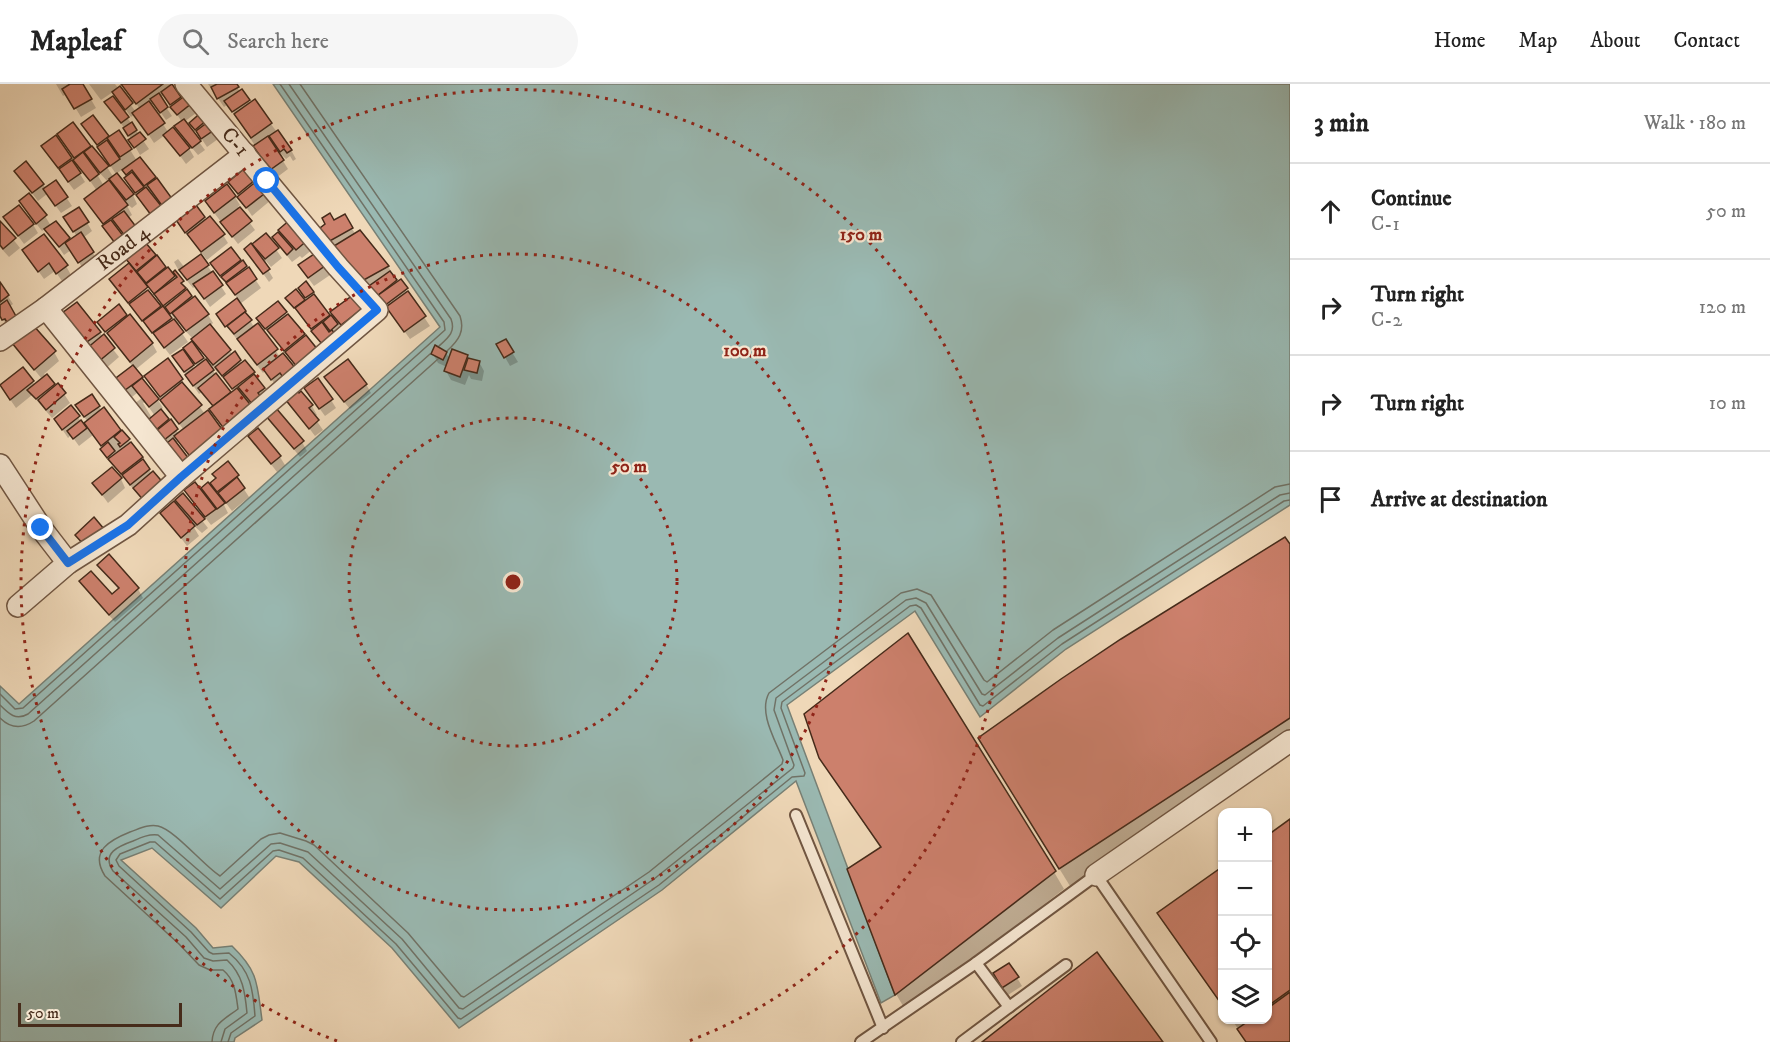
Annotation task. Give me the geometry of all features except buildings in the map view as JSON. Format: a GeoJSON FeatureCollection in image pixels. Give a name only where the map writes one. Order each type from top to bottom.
{"type":"FeatureCollection","features":[{"type":"Feature","properties":{"kind":"street","name":"C-1"},"geometry":{"type":"LineString","coordinates":[[181,477],[377,310],[338,267],[186,84]]}},
{"type":"Feature","properties":{"kind":"street","name":"Road 4"},"geometry":{"type":"LineString","coordinates":[[0,340],[46,308],[245,153]]}},
{"type":"Feature","properties":{"kind":"street"},"geometry":{"type":"LineString","coordinates":[[18,606],[68,563],[128,525],[181,477],[46,308]]}},
{"type":"Feature","properties":{"kind":"street"},"geometry":{"type":"LineString","coordinates":[[0,465],[41,528],[68,563]]}},
{"type":"Feature","properties":{"kind":"street"},"geometry":{"type":"LineString","coordinates":[[1096,875],[1290,741]]}},
{"type":"Feature","properties":{"kind":"lane"},"geometry":{"type":"LineString","coordinates":[[796,815],[883,1028]]}},
{"type":"Feature","properties":{"kind":"lane"},"geometry":{"type":"LineString","coordinates":[[861,1042],[976,963],[1096,875],[1211,1042]]}},
{"type":"Feature","properties":{"kind":"lane"},"geometry":{"type":"LineString","coordinates":[[976,963],[1009,1006]]}},
{"type":"Feature","properties":{"kind":"lane"},"geometry":{"type":"LineString","coordinates":[[962,1042],[1066,965]]}},
{"type":"Feature","properties":{"kind":"water"},"geometry":{"type":"Polygon","coordinates":[[[273,84],[1290,84],[1290,505],[1066,649],[980,717],[915,611],[787,705],[895,995],[881,1003],[796,781],[662,890],[459,1028],[392,948],[299,862],[276,856],[221,908],[152,848],[121,860],[196,928],[213,948],[232,946],[241,955],[255,979],[262,1020],[235,1038],[234,1042],[0,1042],[0,686],[19,704],[440,327],[273,84]]]}},
{"type":"Feature","properties":{"kind":"route"},"geometry":{"type":"LineString","coordinates":[[41,528],[68,563],[128,525],[377,310],[267,181]]}}]}
